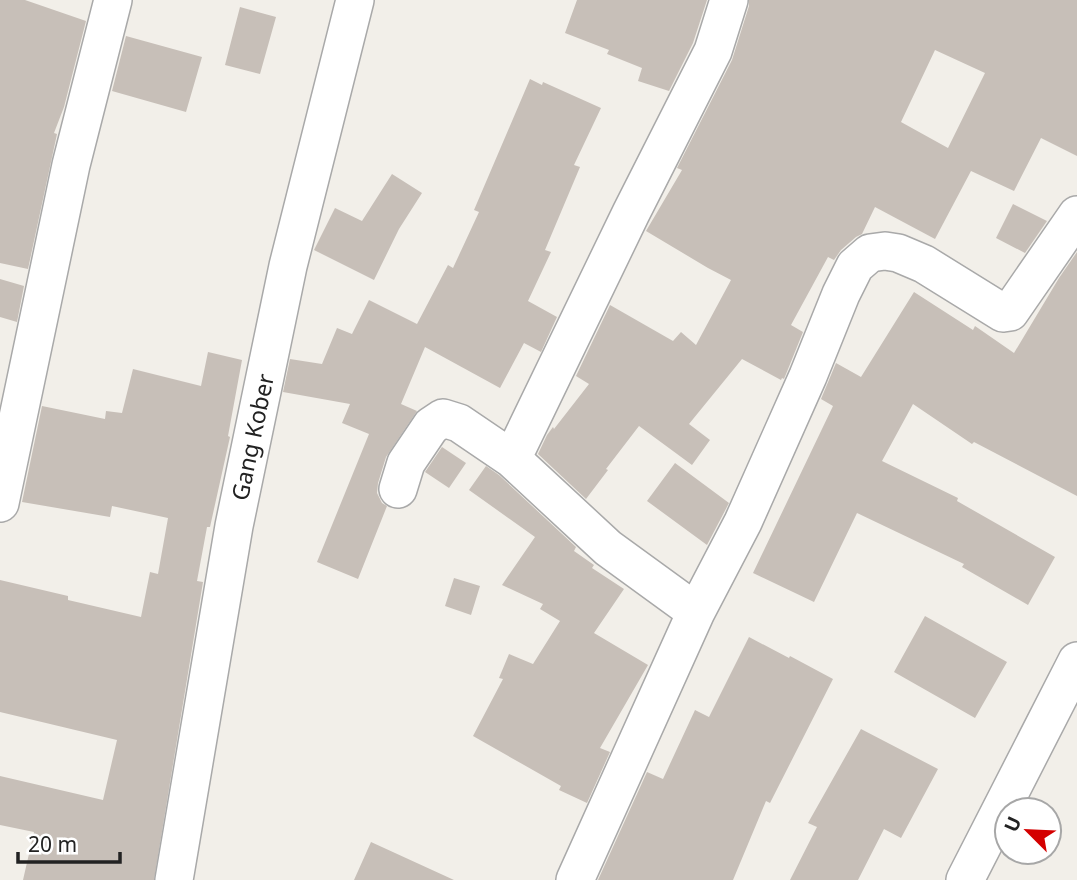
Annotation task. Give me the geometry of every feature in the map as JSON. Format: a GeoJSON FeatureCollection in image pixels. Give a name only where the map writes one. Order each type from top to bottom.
{"type":"FeatureCollection","features":[{"type":"Feature","properties":{"kind":"street"},"geometry":{"type":"LineString","coordinates":[[0,503],[72,165],[113,0]]}},
{"type":"Feature","properties":{"kind":"street","name":"Gang Kober"},"geometry":{"type":"LineString","coordinates":[[174,880],[234,526],[288,266],[355,0]]}},
{"type":"Feature","properties":{"kind":"street"},"geometry":{"type":"LineString","coordinates":[[512,460],[631,213],[713,51],[729,0]]}},
{"type":"Feature","properties":{"kind":"street"},"geometry":{"type":"LineString","coordinates":[[575,880],[696,612],[743,522],[855,266],[870,253],[898,253],[924,264],[1003,313],[1010,312],[1077,215]]}},
{"type":"Feature","properties":{"kind":"street"},"geometry":{"type":"LineString","coordinates":[[398,489],[406,463],[431,426],[443,418],[460,422],[512,460],[608,548],[696,612]]}},
{"type":"Feature","properties":{"kind":"street"},"geometry":{"type":"LineString","coordinates":[[965,880],[1077,661]]}},
{"type":"Feature","properties":{"kind":"building"},"geometry":{"type":"Polygon","coordinates":[[[0,0],[25,0],[86,21],[64,107],[54,133],[57,134],[28,269],[0,263],[0,0]]]}},
{"type":"Feature","properties":{"kind":"building"},"geometry":{"type":"Polygon","coordinates":[[[577,0],[707,0],[693,43],[669,91],[638,81],[642,68],[607,54],[609,50],[565,33],[577,0]]]}},
{"type":"Feature","properties":{"kind":"building"},"geometry":{"type":"Polygon","coordinates":[[[749,0],[1077,0],[1077,156],[1041,138],[1014,191],[971,171],[935,239],[875,207],[862,234],[841,250],[834,260],[828,257],[791,325],[803,332],[784,379],[781,380],[742,359],[689,424],[710,440],[692,465],[639,426],[586,499],[538,454],[547,435],[589,384],[576,376],[610,305],[673,341],[681,332],[696,345],[731,280],[646,231],[682,170],[677,168],[732,60],[749,0]],[[935,50],[901,122],[948,148],[985,73],[935,50]]]}},
{"type":"Feature","properties":{"kind":"building"},"geometry":{"type":"Polygon","coordinates":[[[240,7],[276,17],[260,74],[225,65],[240,7]]]}},
{"type":"Feature","properties":{"kind":"building"},"geometry":{"type":"Polygon","coordinates":[[[126,36],[202,57],[186,112],[112,91],[126,36]]]}},
{"type":"Feature","properties":{"kind":"building"},"geometry":{"type":"Polygon","coordinates":[[[530,79],[542,85],[543,82],[601,108],[574,165],[580,167],[545,250],[551,252],[528,301],[557,317],[541,352],[524,343],[500,388],[425,347],[401,404],[417,411],[386,457],[377,493],[382,503],[387,506],[358,579],[317,562],[369,434],[342,423],[350,404],[283,392],[290,359],[322,364],[337,328],[352,334],[369,300],[417,324],[448,265],[453,268],[479,212],[474,210],[530,79]]]}},
{"type":"Feature","properties":{"kind":"building"},"geometry":{"type":"Polygon","coordinates":[[[392,174],[422,193],[399,229],[374,280],[314,250],[335,208],[362,221],[392,174]]]}},
{"type":"Feature","properties":{"kind":"building"},"geometry":{"type":"Polygon","coordinates":[[[1013,204],[1047,221],[1025,253],[996,238],[1013,204]]]}},
{"type":"Feature","properties":{"kind":"building"},"geometry":{"type":"Polygon","coordinates":[[[1077,252],[1077,496],[974,442],[972,444],[913,404],[882,461],[958,498],[957,501],[1055,557],[1028,605],[962,567],[964,564],[857,513],[814,602],[753,573],[833,406],[821,399],[836,363],[861,377],[914,292],[973,330],[975,326],[1014,353],[1077,252]]]}},
{"type":"Feature","properties":{"kind":"building"},"geometry":{"type":"Polygon","coordinates":[[[0,279],[24,286],[17,322],[0,317],[0,279]]]}},
{"type":"Feature","properties":{"kind":"building"},"geometry":{"type":"Polygon","coordinates":[[[208,352],[242,360],[228,436],[230,437],[210,527],[207,527],[197,581],[203,582],[154,880],[23,880],[34,832],[0,825],[0,776],[103,800],[117,740],[0,712],[0,580],[141,617],[150,572],[158,574],[168,518],[112,506],[110,517],[22,502],[42,406],[105,419],[106,411],[122,413],[133,369],[201,386],[208,352]]]}},
{"type":"Feature","properties":{"kind":"building"},"geometry":{"type":"Polygon","coordinates":[[[442,447],[466,463],[449,488],[425,472],[442,447]]]}},
{"type":"Feature","properties":{"kind":"building"},"geometry":{"type":"Polygon","coordinates":[[[675,463],[729,503],[707,545],[647,501],[675,463]]]}},
{"type":"Feature","properties":{"kind":"building"},"geometry":{"type":"Polygon","coordinates":[[[486,466],[576,547],[574,551],[594,565],[592,568],[624,589],[594,633],[648,665],[600,748],[610,752],[587,803],[559,790],[561,786],[473,736],[503,679],[499,678],[509,654],[533,664],[560,621],[540,609],[543,604],[502,585],[535,537],[469,490],[486,466]]]}},
{"type":"Feature","properties":{"kind":"building"},"geometry":{"type":"Polygon","coordinates":[[[454,578],[480,586],[471,615],[445,606],[454,578]]]}},
{"type":"Feature","properties":{"kind":"building"},"geometry":{"type":"Polygon","coordinates":[[[925,616],[1007,662],[975,718],[894,672],[925,616]]]}},
{"type":"Feature","properties":{"kind":"building"},"geometry":{"type":"Polygon","coordinates":[[[749,637],[833,679],[770,803],[766,801],[733,880],[598,880],[647,772],[663,779],[695,710],[709,717],[749,637]]]}},
{"type":"Feature","properties":{"kind":"building"},"geometry":{"type":"Polygon","coordinates":[[[861,729],[938,769],[901,838],[884,829],[858,880],[790,880],[817,827],[808,823],[861,729]]]}},
{"type":"Feature","properties":{"kind":"building"},"geometry":{"type":"Polygon","coordinates":[[[371,842],[454,880],[354,880],[371,842]]]}}]}
